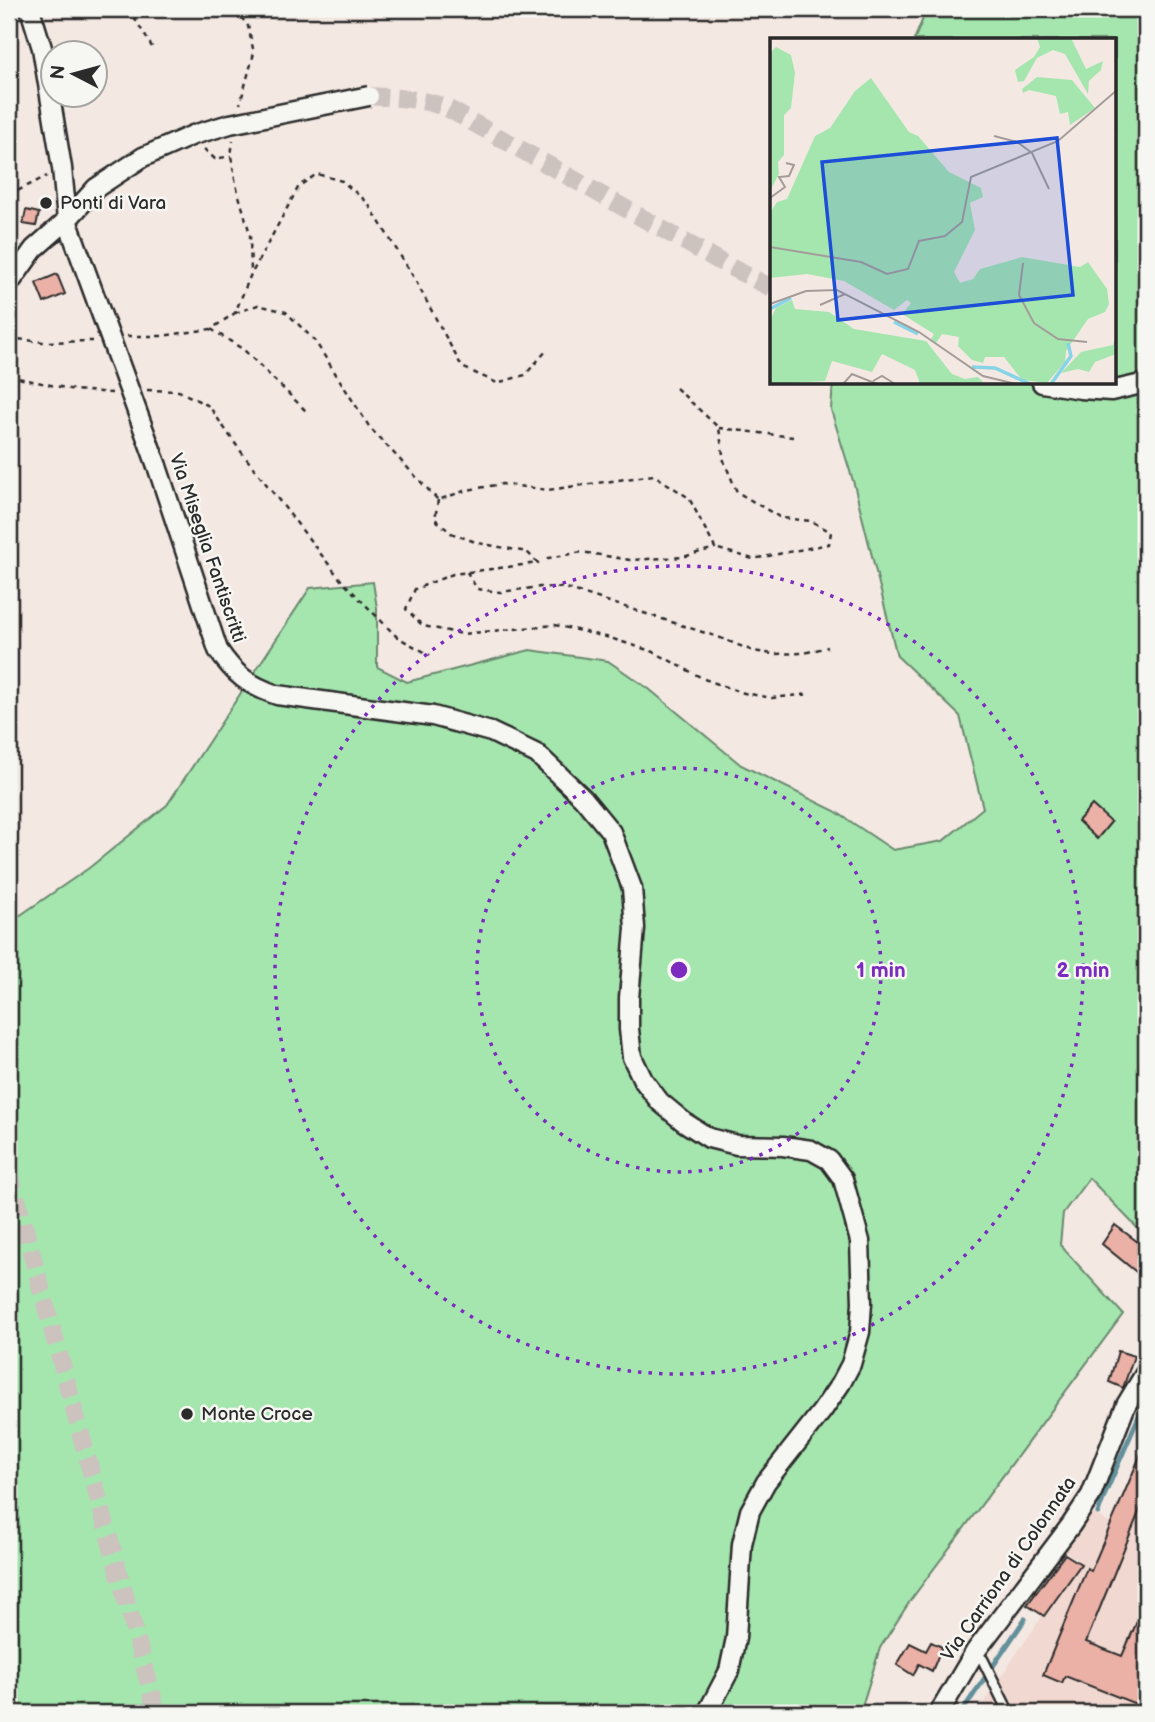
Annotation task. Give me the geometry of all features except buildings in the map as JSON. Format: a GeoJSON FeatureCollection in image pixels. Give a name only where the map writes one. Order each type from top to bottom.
{"type":"FeatureCollection","features":[{"type":"Feature","properties":{"kind":"street","name":"Via Miseglia Fantiscritti"},"geometry":{"type":"LineString","coordinates":[[30,9],[42,48],[62,168],[67,220],[157,466],[218,650],[229,666],[258,689],[277,695],[433,716],[491,732],[537,754],[583,798],[611,832],[632,888],[635,928],[629,1029],[632,1057],[643,1080],[660,1102],[709,1138],[737,1145],[783,1146],[811,1150],[829,1160],[844,1179],[860,1241],[860,1332],[851,1364],[841,1383],[766,1482],[750,1511],[742,1544],[736,1638],[729,1671],[707,1713]]}},
{"type":"Feature","properties":{"kind":"street"},"geometry":{"type":"LineString","coordinates":[[12,278],[34,249],[67,220],[96,188],[143,157],[193,135],[230,124],[369,96]]}},
{"type":"Feature","properties":{"kind":"street"},"geometry":{"type":"LineString","coordinates":[[1055,385],[1111,391],[1146,383]]}},
{"type":"Feature","properties":{"kind":"street","name":"Via Carriona di Colonnata"},"geometry":{"type":"LineString","coordinates":[[939,1713],[1091,1495],[1126,1405],[1146,1372]]}},
{"type":"Feature","properties":{"kind":"lane"},"geometry":{"type":"LineString","coordinates":[[979,1656],[1009,1713]]}},
{"type":"Feature","properties":{"kind":"path"},"geometry":{"type":"LineString","coordinates":[[129,9],[152,47]]}},
{"type":"Feature","properties":{"kind":"path"},"geometry":{"type":"LineString","coordinates":[[235,9],[247,26],[254,53],[240,104]]}},
{"type":"Feature","properties":{"kind":"path"},"geometry":{"type":"LineString","coordinates":[[233,138],[231,156],[236,186],[250,234],[251,274]]}},
{"type":"Feature","properties":{"kind":"path"},"geometry":{"type":"LineString","coordinates":[[9,195],[62,168]]}},
{"type":"Feature","properties":{"kind":"path"},"geometry":{"type":"LineString","coordinates":[[235,313],[251,274],[299,186],[317,174],[342,181],[367,201],[413,276],[462,367],[497,383],[525,375],[547,350]]}},
{"type":"Feature","properties":{"kind":"path"},"geometry":{"type":"LineString","coordinates":[[121,337],[161,336],[212,328],[235,313],[258,305],[286,312],[315,341],[369,428],[438,500]]}},
{"type":"Feature","properties":{"kind":"path"},"geometry":{"type":"LineString","coordinates":[[212,328],[244,351],[307,412]]}},
{"type":"Feature","properties":{"kind":"path"},"geometry":{"type":"LineString","coordinates":[[9,338],[43,342],[95,341]]}},
{"type":"Feature","properties":{"kind":"path"},"geometry":{"type":"LineString","coordinates":[[9,376],[74,390],[121,394]]}},
{"type":"Feature","properties":{"kind":"path"},"geometry":{"type":"LineString","coordinates":[[676,388],[719,428],[793,437]]}},
{"type":"Feature","properties":{"kind":"path"},"geometry":{"type":"LineString","coordinates":[[140,391],[179,391],[209,406],[341,580],[397,637],[429,655]]}},
{"type":"Feature","properties":{"kind":"path"},"geometry":{"type":"LineString","coordinates":[[543,559],[582,552],[630,560],[683,557],[715,548],[753,559],[829,544],[831,532],[811,521],[781,518],[737,492],[724,461],[719,428]]}},
{"type":"Feature","properties":{"kind":"path"},"geometry":{"type":"LineString","coordinates":[[438,500],[467,490],[502,484],[548,490],[654,475],[689,498],[715,548]]}},
{"type":"Feature","properties":{"kind":"path"},"geometry":{"type":"LineString","coordinates":[[438,500],[435,519],[450,533],[478,543],[527,552],[538,563],[453,574],[415,589],[406,609],[423,626],[462,634],[555,625],[654,652],[704,679],[744,693],[772,698],[811,694]]}},
{"type":"Feature","properties":{"kind":"path"},"geometry":{"type":"LineString","coordinates":[[467,572],[477,589],[500,592],[540,587],[566,588],[763,653],[804,653],[828,647]]}},
{"type":"Feature","properties":{"kind":"shaded area"},"geometry":{"type":"Polygon","coordinates":[[[1146,1442],[1146,1713],[976,1713],[1080,1561],[1063,1550],[1090,1512],[1111,1524],[1146,1442]]]}},
{"type":"Feature","properties":{"kind":"green space"},"geometry":{"type":"Polygon","coordinates":[[[927,9],[1146,9],[1146,1237],[1089,1178],[1063,1213],[1060,1245],[1123,1314],[910,1601],[880,1648],[860,1713],[9,1713],[9,923],[89,868],[167,805],[310,588],[373,582],[377,608],[377,667],[407,682],[530,650],[608,661],[649,689],[741,765],[835,811],[893,850],[943,841],[983,808],[960,716],[897,656],[854,484],[831,410],[833,385],[1116,385],[1116,38],[915,38],[927,9]]]}},
{"type":"Feature","properties":{"kind":"waterway"},"geometry":{"type":"LineString","coordinates":[[1098,1513],[1146,1400]]}},
{"type":"Feature","properties":{"kind":"waterway"},"geometry":{"type":"LineString","coordinates":[[961,1713],[1025,1619]]}},
{"type":"Feature","properties":{"kind":"tunnel"},"geometry":{"type":"LineString","coordinates":[[369,96],[418,100],[447,108],[770,287]]}},
{"type":"Feature","properties":{"kind":"tunnel"},"geometry":{"type":"LineString","coordinates":[[9,1171],[157,1713]]}},
{"type":"Feature","properties":{"kind":"place","name":"Ponti di Vara"},"geometry":{"type":"Point","coordinates":[46,203]}},
{"type":"Feature","properties":{"kind":"place","name":"Monte Croce"},"geometry":{"type":"Point","coordinates":[187,1414]}}]}
